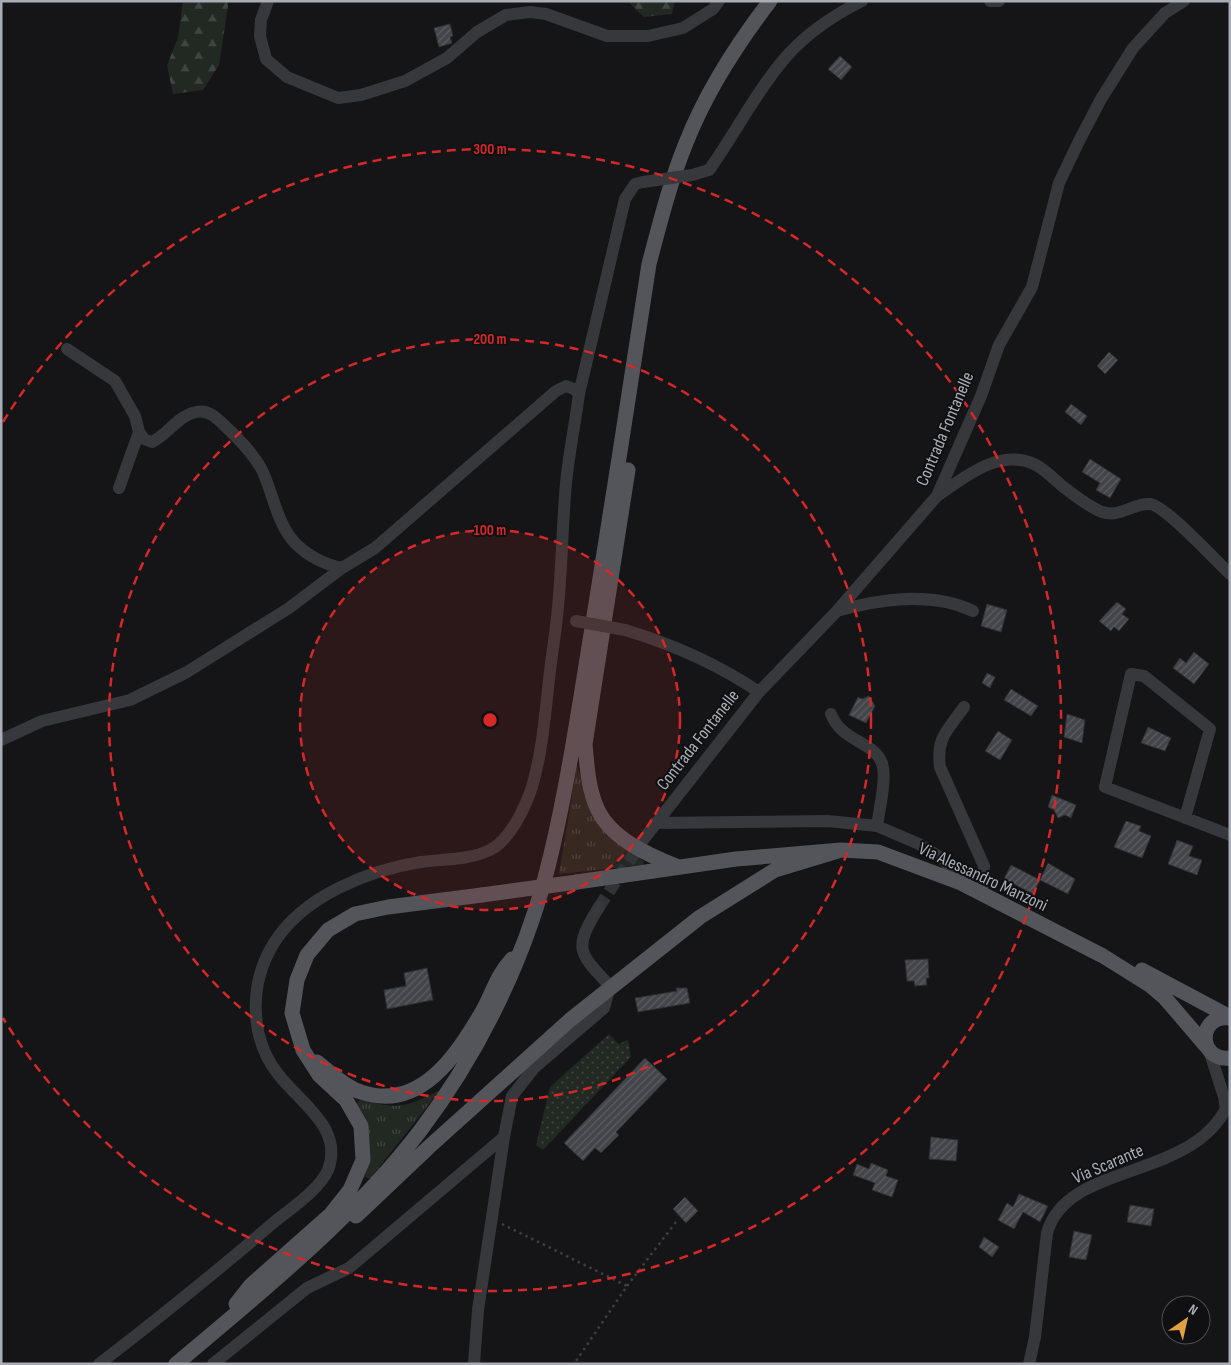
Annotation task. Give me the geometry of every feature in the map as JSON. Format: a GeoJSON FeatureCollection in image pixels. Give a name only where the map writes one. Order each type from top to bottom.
{"type":"FeatureCollection","features":[{"type":"Feature","properties":{"kind":"main road"},"geometry":{"type":"LineString","coordinates":[[176,1364],[336,1224],[419,1132],[456,1078],[498,1006],[534,914],[549,861],[561,804],[574,738],[649,264],[686,143],[707,96],[747,32],[770,1]]}},
{"type":"Feature","properties":{"kind":"main road"},"geometry":{"type":"LineString","coordinates":[[624,429],[630,454],[585,744],[588,781],[597,810],[619,836],[647,855],[676,866]]}},
{"type":"Feature","properties":{"kind":"main road"},"geometry":{"type":"LineString","coordinates":[[209,1336],[251,1285],[331,1214],[350,1190],[363,1160],[361,1126],[346,1100],[318,1075],[303,1050],[292,1013],[297,980],[307,955],[328,930],[355,914],[388,907],[577,882],[676,866],[841,850]]}},
{"type":"Feature","properties":{"kind":"main road"},"geometry":{"type":"LineString","coordinates":[[258,1294],[315,1252],[430,1146],[610,986],[700,917],[775,870],[841,850]]}},
{"type":"Feature","properties":{"kind":"main road","name":"Via Alessandro Manzoni"},"geometry":{"type":"LineString","coordinates":[[841,850],[878,852],[961,884],[1104,956],[1151,986],[1165,998],[1208,1048]]}},
{"type":"Feature","properties":{"kind":"main road"},"geometry":{"type":"LineString","coordinates":[[303,1050],[331,1073],[360,1092],[388,1097],[412,1092],[444,1067],[467,1037],[484,1009],[499,974],[519,950]]}},
{"type":"Feature","properties":{"kind":"main road","name":"Via Alessandro Manzoni"},"geometry":{"type":"LineString","coordinates":[[1104,956],[1143,970],[1230,1018]]}},
{"type":"Feature","properties":{"kind":"main road"},"geometry":{"type":"LineString","coordinates":[[1230,1018],[1220,1018],[1208,1026],[1206,1033],[1208,1048],[1218,1057],[1230,1058]]}},
{"type":"Feature","properties":{"kind":"street"},"geometry":{"type":"LineString","coordinates":[[268,1],[261,20],[260,36],[266,59],[287,77],[338,98],[361,94],[405,81],[448,58],[477,32],[506,14],[530,12],[546,14],[607,36],[648,36],[684,28],[713,9],[720,1]]}},
{"type":"Feature","properties":{"kind":"street"},"geometry":{"type":"LineString","coordinates":[[99,1364],[189,1295],[304,1198],[327,1173],[331,1156],[328,1135],[317,1113],[276,1071],[268,1060],[260,1038],[255,1013],[256,986],[263,964],[274,941],[305,910],[337,888],[374,872],[414,863],[471,856],[490,850],[499,844],[519,815],[532,787],[545,722],[557,616],[566,480],[579,394],[625,199],[635,184],[692,175],[709,170],[754,100],[786,57],[838,13],[862,1]]}},
{"type":"Feature","properties":{"kind":"street"},"geometry":{"type":"LineString","coordinates":[[990,1],[999,1]]}},
{"type":"Feature","properties":{"kind":"street","name":"Contrada Fontanelle"},"geometry":{"type":"LineString","coordinates":[[644,840],[655,823],[759,692],[836,612],[937,496],[980,396],[998,346],[1032,287],[1059,183],[1079,141],[1101,99],[1133,48],[1165,13],[1184,1]]}},
{"type":"Feature","properties":{"kind":"street"},"geometry":{"type":"LineString","coordinates":[[67,349],[115,381],[135,416],[139,432],[144,439],[152,442],[159,438],[177,420],[194,412],[202,411],[216,417],[242,441],[262,470],[271,497],[294,543],[322,564],[342,568]]}},
{"type":"Feature","properties":{"kind":"street"},"geometry":{"type":"LineString","coordinates":[[1,740],[42,721],[130,700],[187,672],[289,608],[342,568],[375,548],[556,391],[566,386],[574,389],[579,394]]}},
{"type":"Feature","properties":{"kind":"street"},"geometry":{"type":"LineString","coordinates":[[119,488],[139,432]]}},
{"type":"Feature","properties":{"kind":"street"},"geometry":{"type":"LineString","coordinates":[[937,496],[987,465],[1003,460],[1019,459],[1035,464],[1076,497],[1104,513],[1120,514],[1134,507],[1150,504],[1165,511],[1230,574]]}},
{"type":"Feature","properties":{"kind":"street"},"geometry":{"type":"LineString","coordinates":[[836,612],[891,599],[957,604],[973,611]]}},
{"type":"Feature","properties":{"kind":"street"},"geometry":{"type":"LineString","coordinates":[[557,616],[625,630],[660,640],[740,679],[759,692]]}},
{"type":"Feature","properties":{"kind":"street"},"geometry":{"type":"LineString","coordinates":[[1185,818],[1210,729],[1144,676],[1130,674],[1105,787],[1185,818],[1230,834]]}},
{"type":"Feature","properties":{"kind":"street"},"geometry":{"type":"LineString","coordinates":[[964,707],[944,735],[938,750],[940,767],[984,866],[982,893]]}},
{"type":"Feature","properties":{"kind":"street"},"geometry":{"type":"LineString","coordinates":[[831,714],[835,723],[851,738],[875,751],[882,762],[883,781],[877,826]]}},
{"type":"Feature","properties":{"kind":"street"},"geometry":{"type":"LineString","coordinates":[[655,823],[828,820],[877,826],[919,844],[943,858],[961,884]]}},
{"type":"Feature","properties":{"kind":"street"},"geometry":{"type":"LineString","coordinates":[[474,1364],[478,1310],[512,1096],[534,1068],[604,1008],[610,986],[588,964],[582,948],[583,932],[599,907]]}},
{"type":"Feature","properties":{"kind":"street","name":"Via Scarante"},"geometry":{"type":"LineString","coordinates":[[1028,1364],[1035,1337],[1047,1233],[1056,1213],[1066,1202],[1092,1186],[1182,1152],[1206,1134],[1228,1106],[1208,1048]]}},
{"type":"Feature","properties":{"kind":"street"},"geometry":{"type":"LineString","coordinates":[[213,1364],[306,1288],[349,1268],[504,1137]]}},
{"type":"Feature","properties":{"kind":"path"},"geometry":{"type":"LineString","coordinates":[[492,1219],[627,1286]]}},
{"type":"Feature","properties":{"kind":"path"},"geometry":{"type":"LineString","coordinates":[[574,1364],[627,1286],[676,1222]]}},
{"type":"Feature","properties":{"kind":"green space"},"geometry":{"type":"Polygon","coordinates":[[[183,1],[227,1],[228,6],[219,65],[203,90],[173,94],[167,65],[178,38],[183,1]]]}},
{"type":"Feature","properties":{"kind":"green space"},"geometry":{"type":"Polygon","coordinates":[[[627,1],[675,1],[672,14],[644,17],[627,1]]]}},
{"type":"Feature","properties":{"kind":"green space"},"geometry":{"type":"Polygon","coordinates":[[[577,765],[592,809],[599,821],[617,842],[644,861],[643,865],[559,874],[577,765]]]}},
{"type":"Feature","properties":{"kind":"green space"},"geometry":{"type":"Polygon","coordinates":[[[609,1034],[619,1044],[628,1040],[631,1057],[543,1150],[536,1145],[550,1087],[609,1034]]]}},
{"type":"Feature","properties":{"kind":"green space"},"geometry":{"type":"Polygon","coordinates":[[[440,1090],[370,1179],[365,1177],[369,1140],[365,1122],[356,1105],[360,1099],[393,1106],[418,1101],[440,1090]]]}},
{"type":"Feature","properties":{"kind":"building"},"geometry":{"type":"Polygon","coordinates":[[[450,24],[453,36],[450,37],[452,43],[439,47],[434,28],[450,24]]]}},
{"type":"Feature","properties":{"kind":"building"},"geometry":{"type":"Polygon","coordinates":[[[840,56],[852,67],[841,80],[828,69],[840,56]]]}},
{"type":"Feature","properties":{"kind":"building"},"geometry":{"type":"Polygon","coordinates":[[[1109,352],[1118,360],[1105,374],[1097,366],[1109,352]]]}},
{"type":"Feature","properties":{"kind":"building"},"geometry":{"type":"Polygon","coordinates":[[[1071,404],[1087,416],[1081,425],[1065,412],[1071,404]]]}},
{"type":"Feature","properties":{"kind":"building"},"geometry":{"type":"Polygon","coordinates":[[[1090,459],[1121,479],[1110,498],[1096,490],[1100,483],[1082,472],[1090,459]]]}},
{"type":"Feature","properties":{"kind":"building"},"geometry":{"type":"Polygon","coordinates":[[[1117,602],[1126,609],[1122,614],[1129,619],[1119,631],[1114,627],[1111,631],[1099,621],[1117,602]]]}},
{"type":"Feature","properties":{"kind":"building"},"geometry":{"type":"Polygon","coordinates":[[[987,604],[1007,610],[1001,632],[981,626],[987,604]]]}},
{"type":"Feature","properties":{"kind":"building"},"geometry":{"type":"Polygon","coordinates":[[[1194,652],[1209,664],[1194,684],[1173,668],[1180,658],[1186,663],[1194,652]]]}},
{"type":"Feature","properties":{"kind":"building"},"geometry":{"type":"Polygon","coordinates":[[[987,673],[995,677],[990,688],[982,683],[987,673]]]}},
{"type":"Feature","properties":{"kind":"building"},"geometry":{"type":"Polygon","coordinates":[[[1011,689],[1038,706],[1031,716],[1004,700],[1011,689]]]}},
{"type":"Feature","properties":{"kind":"building"},"geometry":{"type":"Polygon","coordinates":[[[869,696],[875,706],[866,723],[849,715],[858,697],[862,699],[869,696]]]}},
{"type":"Feature","properties":{"kind":"building"},"geometry":{"type":"Polygon","coordinates":[[[1067,714],[1085,720],[1082,743],[1064,737],[1067,714]]]}},
{"type":"Feature","properties":{"kind":"building"},"geometry":{"type":"Polygon","coordinates":[[[1148,727],[1171,738],[1165,751],[1141,743],[1148,727]]]}},
{"type":"Feature","properties":{"kind":"building"},"geometry":{"type":"Polygon","coordinates":[[[998,731],[1012,740],[1000,760],[985,751],[998,731]]]}},
{"type":"Feature","properties":{"kind":"building"},"geometry":{"type":"Polygon","coordinates":[[[1052,795],[1076,805],[1071,818],[1065,815],[1058,818],[1054,810],[1048,807],[1052,795]]]}},
{"type":"Feature","properties":{"kind":"building"},"geometry":{"type":"Polygon","coordinates":[[[1126,821],[1141,826],[1139,831],[1151,836],[1142,858],[1114,847],[1126,821]]]}},
{"type":"Feature","properties":{"kind":"building"},"geometry":{"type":"Polygon","coordinates":[[[1177,840],[1193,846],[1189,856],[1202,860],[1197,875],[1168,864],[1177,840]]]}},
{"type":"Feature","properties":{"kind":"building"},"geometry":{"type":"Polygon","coordinates":[[[1048,863],[1075,879],[1068,894],[1040,880],[1048,863]]]}},
{"type":"Feature","properties":{"kind":"building"},"geometry":{"type":"Polygon","coordinates":[[[1011,865],[1040,880],[1033,894],[1004,879],[1011,865]]]}},
{"type":"Feature","properties":{"kind":"building"},"geometry":{"type":"Polygon","coordinates":[[[928,959],[929,978],[926,978],[927,985],[915,986],[914,981],[907,981],[905,960],[928,959]]]}},
{"type":"Feature","properties":{"kind":"building"},"geometry":{"type":"Polygon","coordinates":[[[427,968],[433,1000],[387,1009],[384,990],[406,986],[404,973],[427,968]]]}},
{"type":"Feature","properties":{"kind":"building"},"geometry":{"type":"Polygon","coordinates":[[[676,988],[687,988],[690,1003],[638,1012],[635,998],[677,991],[676,988]]]}},
{"type":"Feature","properties":{"kind":"building"},"geometry":{"type":"Polygon","coordinates":[[[645,1058],[667,1079],[616,1132],[619,1135],[601,1153],[595,1148],[583,1161],[564,1143],[645,1058]]]}},
{"type":"Feature","properties":{"kind":"building"},"geometry":{"type":"Polygon","coordinates":[[[931,1137],[958,1140],[956,1161],[929,1159],[931,1137]]]}},
{"type":"Feature","properties":{"kind":"building"},"geometry":{"type":"Polygon","coordinates":[[[871,1163],[888,1170],[886,1176],[898,1180],[892,1197],[872,1190],[875,1183],[853,1175],[857,1164],[869,1169],[871,1163]]]}},
{"type":"Feature","properties":{"kind":"building"},"geometry":{"type":"Polygon","coordinates":[[[1019,1194],[1048,1206],[1040,1222],[1023,1212],[1014,1229],[998,1220],[1007,1203],[1013,1207],[1019,1194]]]}},
{"type":"Feature","properties":{"kind":"building"},"geometry":{"type":"Polygon","coordinates":[[[685,1197],[698,1211],[686,1223],[673,1209],[685,1197]]]}},
{"type":"Feature","properties":{"kind":"building"},"geometry":{"type":"Polygon","coordinates":[[[1130,1205],[1154,1209],[1151,1226],[1127,1222],[1130,1205]]]}},
{"type":"Feature","properties":{"kind":"building"},"geometry":{"type":"Polygon","coordinates":[[[1074,1231],[1092,1235],[1086,1260],[1069,1257],[1074,1231]]]}},
{"type":"Feature","properties":{"kind":"building"},"geometry":{"type":"Polygon","coordinates":[[[984,1237],[999,1247],[992,1257],[979,1247],[984,1237]]]}},
{"type":"Feature","properties":{"kind":"tunnel"},"geometry":{"type":"LineString","coordinates":[[599,907],[643,840]]}}]}
